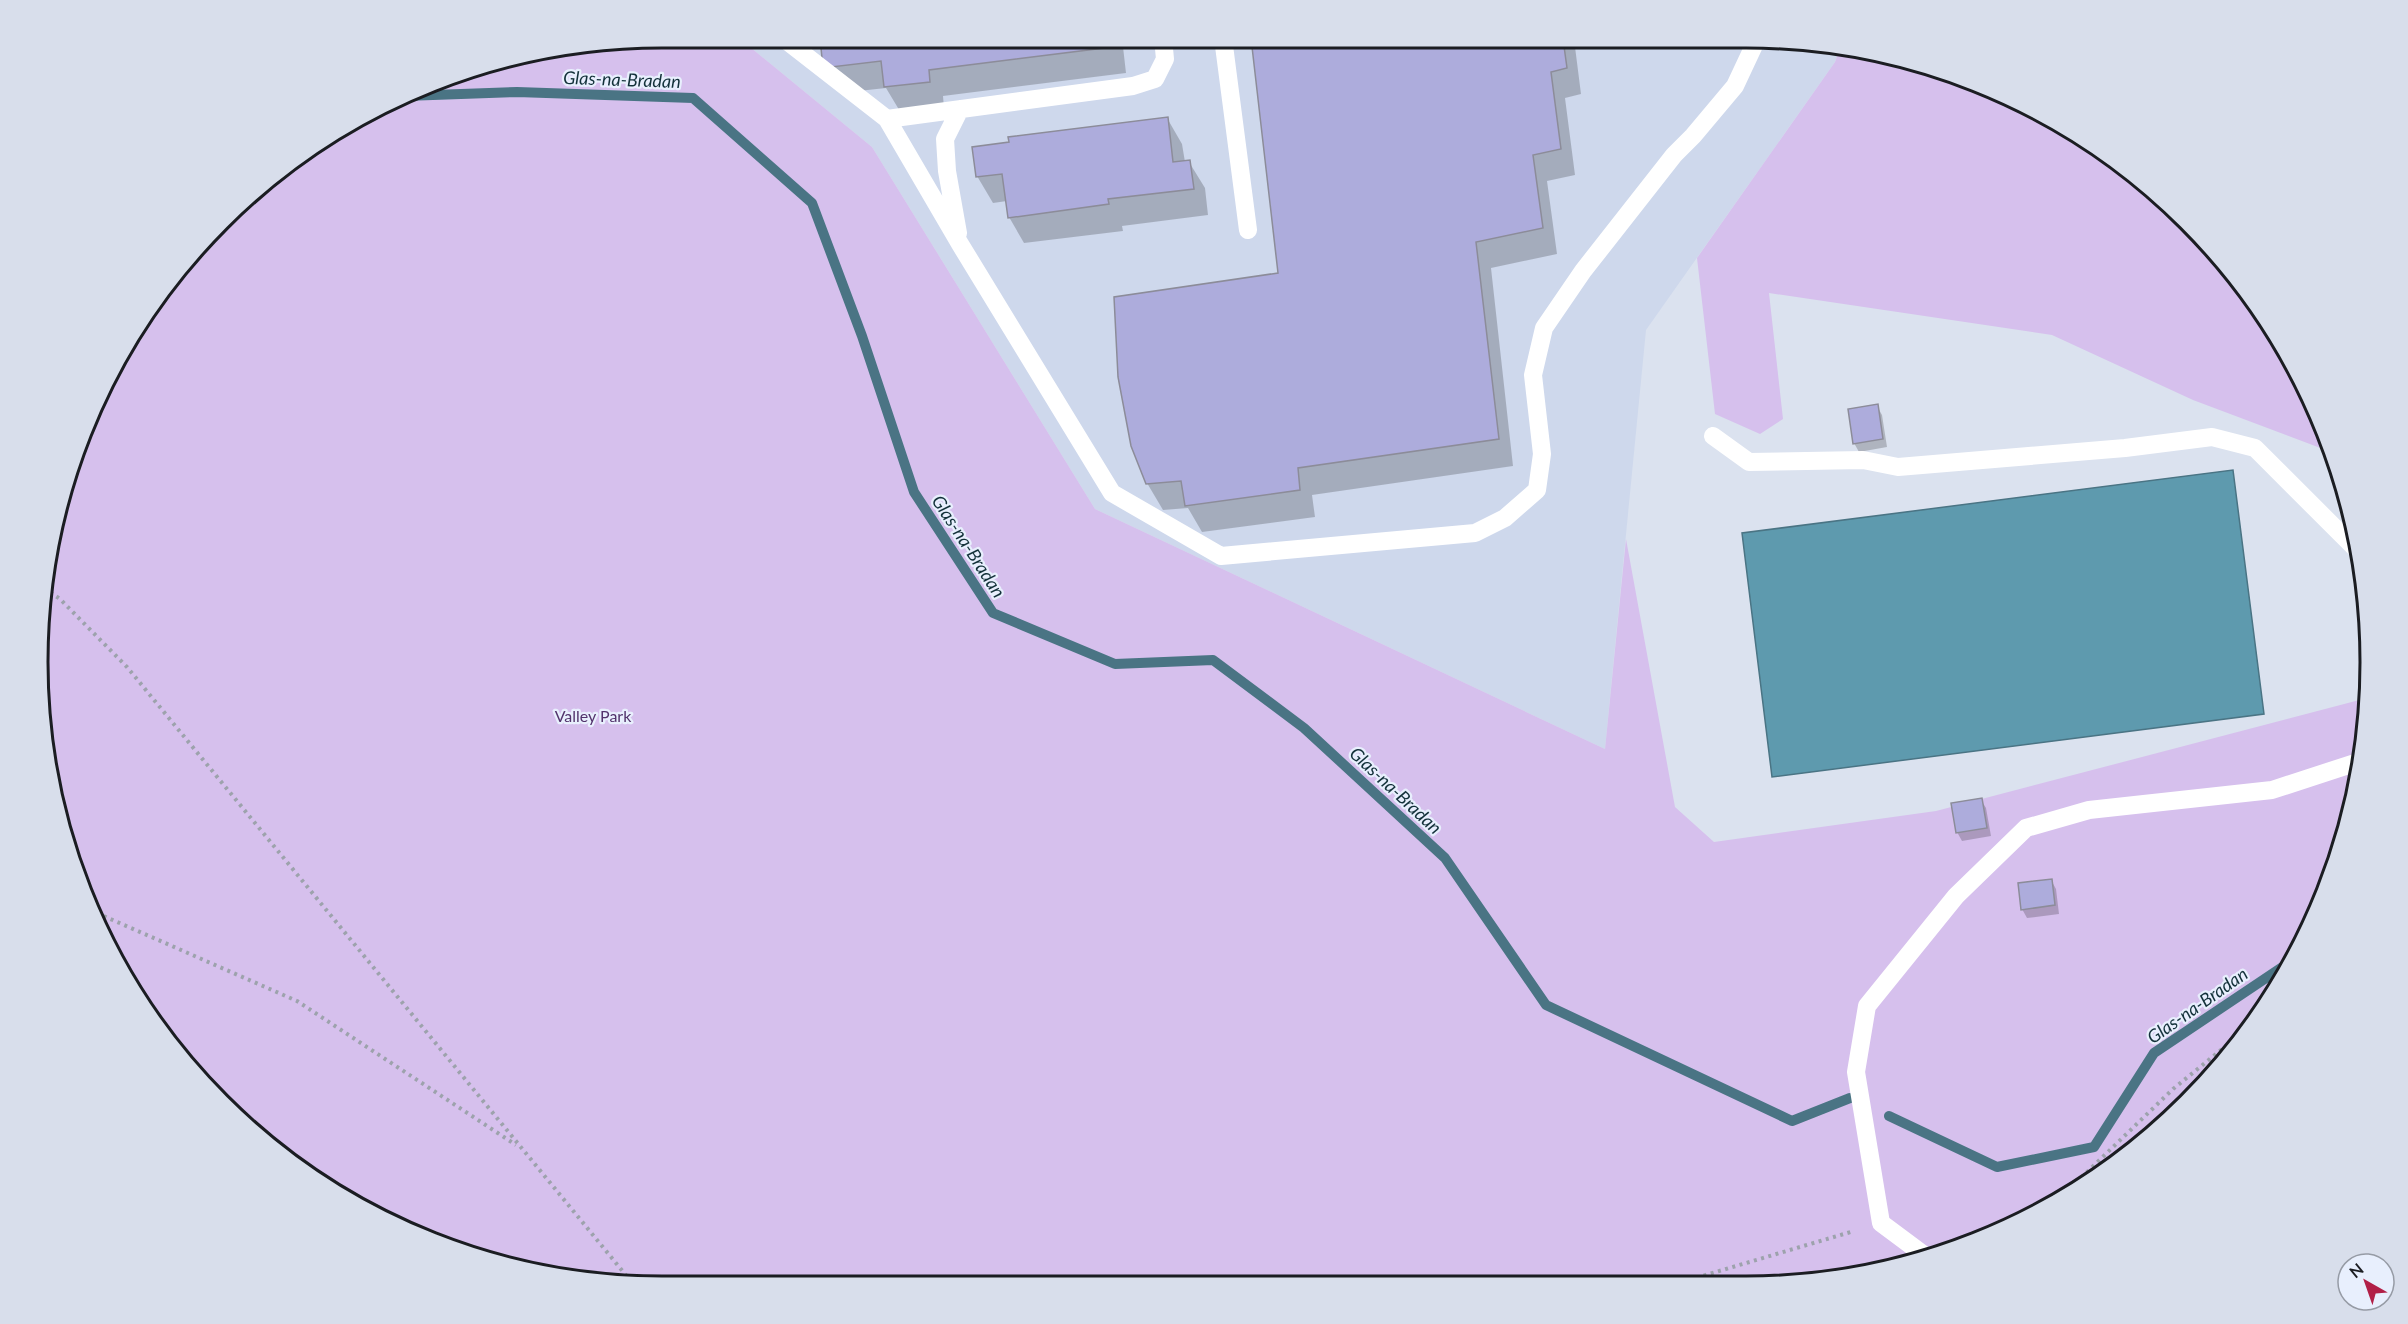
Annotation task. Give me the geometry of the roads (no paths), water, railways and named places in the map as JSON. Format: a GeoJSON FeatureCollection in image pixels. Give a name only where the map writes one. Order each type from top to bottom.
{"type":"FeatureCollection","features":[{"type":"Feature","properties":{"kind":"lane"},"geometry":{"type":"LineString","coordinates":[[796,48],[887,119],[1112,493],[1221,556],[1475,534],[1505,518],[1537,490],[1542,454],[1533,375],[1544,328],[1583,271],[1674,155],[1735,86],[1752,48]]}},
{"type":"Feature","properties":{"kind":"lane"},"geometry":{"type":"LineString","coordinates":[[887,119],[1133,86],[1155,79],[1166,59],[1164,48]]}},
{"type":"Feature","properties":{"kind":"lane"},"geometry":{"type":"LineString","coordinates":[[1224,48],[1248,230]]}},
{"type":"Feature","properties":{"kind":"lane"},"geometry":{"type":"LineString","coordinates":[[960,109],[945,139],[947,171],[960,243]]}},
{"type":"Feature","properties":{"kind":"lane"},"geometry":{"type":"LineString","coordinates":[[1713,436],[1749,462],[1863,460],[1898,467],[2125,448],[2212,437],[2255,448],[2348,541]]}},
{"type":"Feature","properties":{"kind":"lane"},"geometry":{"type":"LineString","coordinates":[[1918,1251],[1881,1223],[1856,1072],[1867,1006],[1956,896],[2026,828],[2088,810],[2272,790],[2351,764]]}},
{"type":"Feature","properties":{"kind":"water"},"geometry":{"type":"Polygon","coordinates":[[[2233,470],[2264,714],[1772,777],[1742,533],[2233,470]]]}},
{"type":"Feature","properties":{"kind":"waterway","name":"Glas-na-Bradan"},"geometry":{"type":"LineString","coordinates":[[426,95],[517,92],[693,98],[812,203],[862,336],[914,492],[993,613],[1115,664],[1213,660],[1304,728],[1445,858],[1546,1005],[1792,1121],[1850,1098]]}},
{"type":"Feature","properties":{"kind":"waterway","name":"Glas-na-Bradan"},"geometry":{"type":"LineString","coordinates":[[1889,1116],[1997,1167],[2094,1147],[2154,1053],[2277,971]]}},
{"type":"Feature","properties":{"kind":"park label","name":"Valley Park"},"geometry":{"type":"Point","coordinates":[593,715]}}]}
